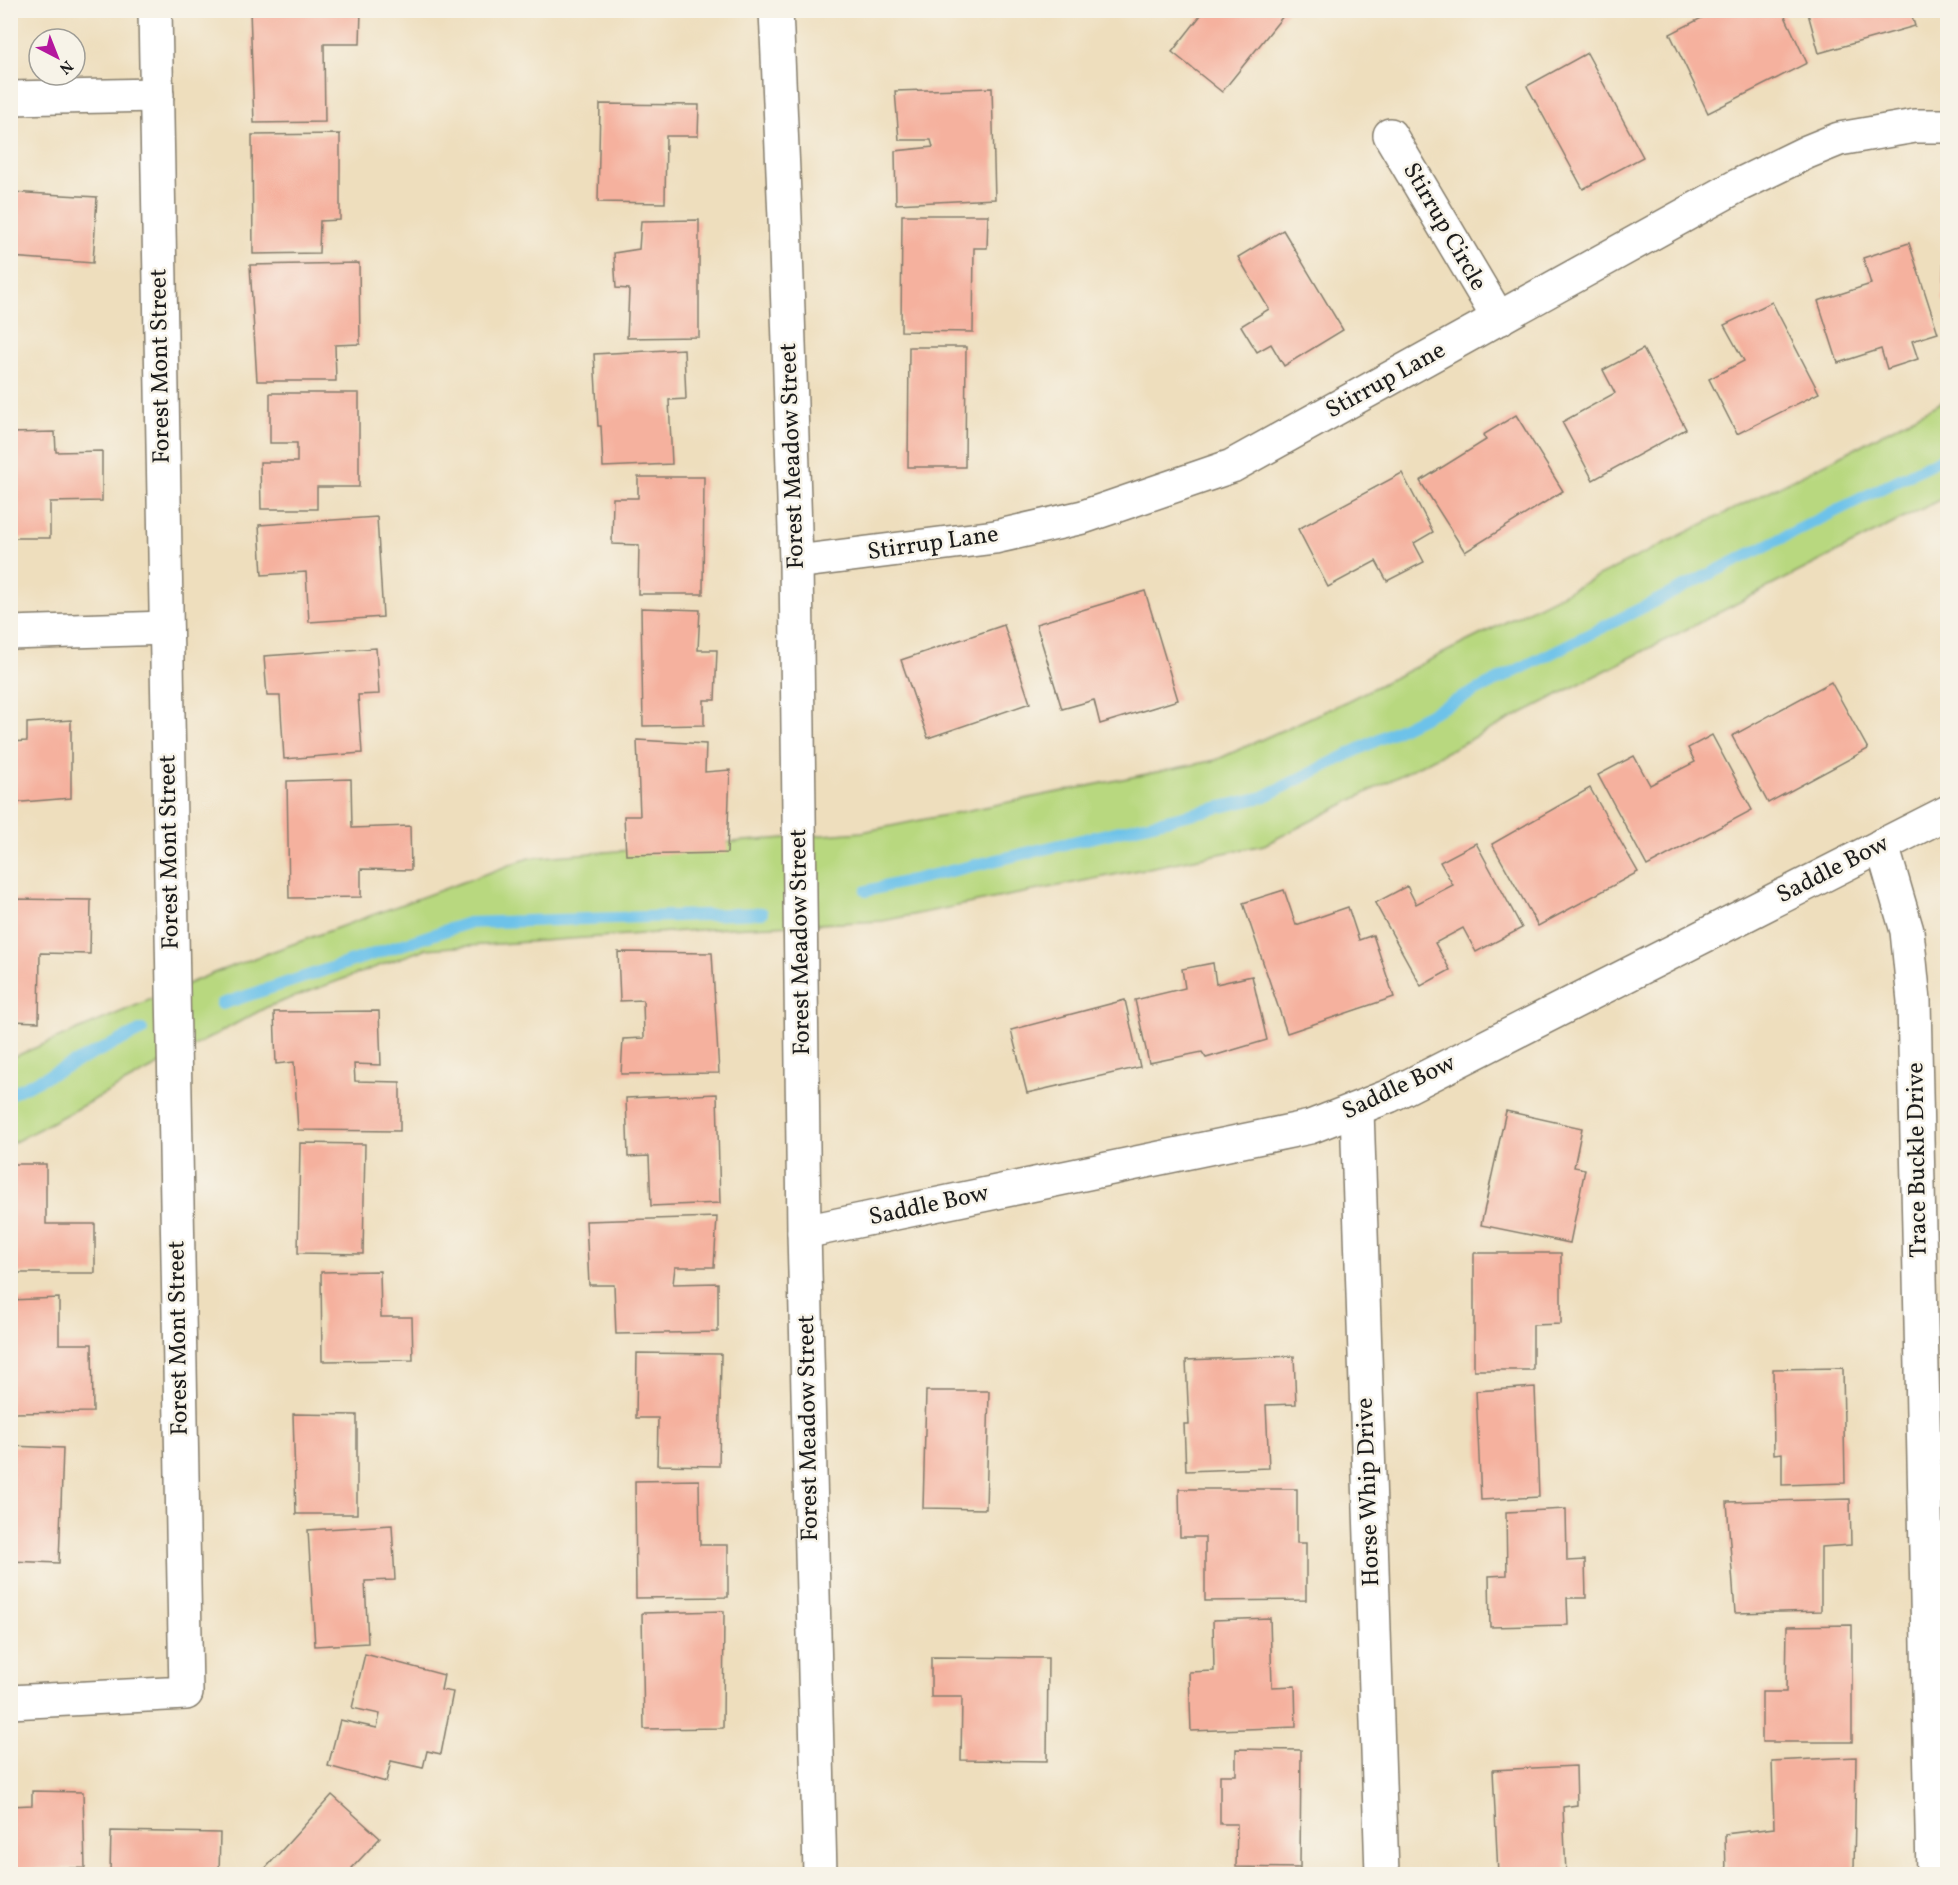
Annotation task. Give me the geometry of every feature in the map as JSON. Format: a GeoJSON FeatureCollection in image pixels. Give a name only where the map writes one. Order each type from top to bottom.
{"type":"FeatureCollection","features":[{"type":"Feature","properties":{"kind":"street","name":"Forest Mont Street"},"geometry":{"type":"LineString","coordinates":[[10,1702],[186,1693],[155,10]]}},
{"type":"Feature","properties":{"kind":"street","name":"Forest Meadow Street"},"geometry":{"type":"LineString","coordinates":[[776,10],[786,230],[796,562],[804,1232],[820,1875]]}},
{"type":"Feature","properties":{"kind":"street"},"geometry":{"type":"LineString","coordinates":[[10,98],[157,95]]}},
{"type":"Feature","properties":{"kind":"street","name":"Stirrup Lane"},"geometry":{"type":"LineString","coordinates":[[796,562],[995,537],[1083,517],[1232,466],[1739,185],[1807,152],[1839,139],[1915,126],[1947,126]]}},
{"type":"Feature","properties":{"kind":"street","name":"Stirrup Circle"},"geometry":{"type":"LineString","coordinates":[[1390,135],[1499,319]]}},
{"type":"Feature","properties":{"kind":"street"},"geometry":{"type":"LineString","coordinates":[[10,633],[166,628]]}},
{"type":"Feature","properties":{"kind":"street","name":"Saddle Bow"},"geometry":{"type":"LineString","coordinates":[[804,1232],[1310,1127],[1357,1110],[1389,1096],[1947,812]]}},
{"type":"Feature","properties":{"kind":"street","name":"Trace Buckle Drive"},"geometry":{"type":"LineString","coordinates":[[1882,845],[1907,931],[1914,1001],[1934,1875]]}},
{"type":"Feature","properties":{"kind":"street","name":"Horse Whip Drive"},"geometry":{"type":"LineString","coordinates":[[1357,1110],[1382,1875]]}},
{"type":"Feature","properties":{"kind":"green space"},"geometry":{"type":"Polygon","coordinates":[[[1947,399],[1947,496],[1264,845],[882,921],[727,928],[425,949],[267,1007],[11,1144],[11,1058],[216,972],[529,858],[862,832],[1216,760],[1347,701],[1846,453],[1947,399]]]}},
{"type":"Feature","properties":{"kind":"building"},"geometry":{"type":"Polygon","coordinates":[[[250,10],[361,10],[360,44],[324,44],[325,122],[254,123],[250,10]]]}},
{"type":"Feature","properties":{"kind":"building"},"geometry":{"type":"Polygon","coordinates":[[[1205,10],[1288,10],[1222,92],[1172,52],[1205,10]]]}},
{"type":"Feature","properties":{"kind":"building"},"geometry":{"type":"Polygon","coordinates":[[[1717,10],[1753,10],[1755,13],[1760,10],[1782,10],[1807,63],[1708,113],[1670,34],[1717,10]]]}},
{"type":"Feature","properties":{"kind":"building"},"geometry":{"type":"Polygon","coordinates":[[[1807,10],[1910,10],[1915,26],[1819,53],[1807,10]]]}},
{"type":"Feature","properties":{"kind":"building"},"geometry":{"type":"Polygon","coordinates":[[[1587,53],[1643,157],[1583,189],[1527,86],[1587,53]]]}},
{"type":"Feature","properties":{"kind":"building"},"geometry":{"type":"Polygon","coordinates":[[[992,88],[995,199],[896,204],[895,151],[933,147],[931,140],[899,140],[895,91],[992,88]]]}},
{"type":"Feature","properties":{"kind":"building"},"geometry":{"type":"Polygon","coordinates":[[[600,104],[699,105],[698,136],[666,136],[665,203],[598,202],[600,104]]]}},
{"type":"Feature","properties":{"kind":"building"},"geometry":{"type":"Polygon","coordinates":[[[340,134],[340,220],[320,221],[319,253],[253,254],[252,135],[340,134]]]}},
{"type":"Feature","properties":{"kind":"building"},"geometry":{"type":"Polygon","coordinates":[[[10,192],[97,197],[93,263],[10,257],[10,192]]]}},
{"type":"Feature","properties":{"kind":"building"},"geometry":{"type":"Polygon","coordinates":[[[902,215],[988,215],[987,248],[974,248],[973,332],[901,331],[902,215]]]}},
{"type":"Feature","properties":{"kind":"building"},"geometry":{"type":"Polygon","coordinates":[[[699,220],[699,337],[627,338],[629,289],[616,288],[614,253],[639,249],[641,221],[699,220]]]}},
{"type":"Feature","properties":{"kind":"building"},"geometry":{"type":"Polygon","coordinates":[[[1944,228],[1948,228],[1948,301],[1943,301],[1944,228]]]}},
{"type":"Feature","properties":{"kind":"building"},"geometry":{"type":"Polygon","coordinates":[[[1283,230],[1343,330],[1284,366],[1271,344],[1257,352],[1241,326],[1269,309],[1238,257],[1283,230]]]}},
{"type":"Feature","properties":{"kind":"building"},"geometry":{"type":"Polygon","coordinates":[[[1909,243],[1938,333],[1912,341],[1918,359],[1887,369],[1881,349],[1838,363],[1818,301],[1871,284],[1863,258],[1909,243]]]}},
{"type":"Feature","properties":{"kind":"building"},"geometry":{"type":"Polygon","coordinates":[[[359,263],[360,344],[335,345],[336,381],[257,381],[250,265],[359,263]]]}},
{"type":"Feature","properties":{"kind":"building"},"geometry":{"type":"Polygon","coordinates":[[[1772,302],[1819,393],[1737,434],[1709,379],[1744,361],[1724,325],[1772,302]]]}},
{"type":"Feature","properties":{"kind":"building"},"geometry":{"type":"Polygon","coordinates":[[[909,347],[966,347],[965,467],[908,467],[909,347]]]}},
{"type":"Feature","properties":{"kind":"building"},"geometry":{"type":"Polygon","coordinates":[[[684,349],[686,399],[669,400],[672,464],[603,467],[594,354],[684,349]]]}},
{"type":"Feature","properties":{"kind":"building"},"geometry":{"type":"Polygon","coordinates":[[[1643,349],[1686,429],[1593,480],[1562,422],[1615,393],[1603,370],[1643,349]]]}},
{"type":"Feature","properties":{"kind":"building"},"geometry":{"type":"Polygon","coordinates":[[[270,393],[359,393],[359,487],[317,487],[317,509],[261,509],[260,462],[297,462],[297,443],[270,443],[270,393]]]}},
{"type":"Feature","properties":{"kind":"building"},"geometry":{"type":"Polygon","coordinates":[[[1516,415],[1563,491],[1465,552],[1420,481],[1486,440],[1483,435],[1516,415]]]}},
{"type":"Feature","properties":{"kind":"building"},"geometry":{"type":"Polygon","coordinates":[[[55,432],[56,452],[102,451],[102,501],[50,502],[50,538],[10,538],[10,433],[55,432]]]}},
{"type":"Feature","properties":{"kind":"building"},"geometry":{"type":"Polygon","coordinates":[[[1402,473],[1433,532],[1414,543],[1424,562],[1387,581],[1376,561],[1328,587],[1298,529],[1402,473]]]}},
{"type":"Feature","properties":{"kind":"building"},"geometry":{"type":"Polygon","coordinates":[[[638,477],[704,477],[703,594],[638,594],[639,545],[612,544],[613,498],[638,498],[638,477]]]}},
{"type":"Feature","properties":{"kind":"building"},"geometry":{"type":"Polygon","coordinates":[[[377,517],[383,617],[309,622],[306,572],[262,575],[259,525],[377,517]]]}},
{"type":"Feature","properties":{"kind":"building"},"geometry":{"type":"Polygon","coordinates":[[[1145,591],[1178,700],[1100,724],[1094,700],[1062,709],[1036,624],[1145,591]]]}},
{"type":"Feature","properties":{"kind":"building"},"geometry":{"type":"Polygon","coordinates":[[[641,608],[700,610],[698,650],[717,650],[715,700],[704,700],[704,725],[643,726],[641,608]]]}},
{"type":"Feature","properties":{"kind":"building"},"geometry":{"type":"Polygon","coordinates":[[[1004,625],[1030,703],[928,738],[901,660],[1004,625]]]}},
{"type":"Feature","properties":{"kind":"building"},"geometry":{"type":"Polygon","coordinates":[[[376,648],[379,694],[358,695],[362,753],[284,759],[280,696],[267,696],[264,656],[376,648]]]}},
{"type":"Feature","properties":{"kind":"building"},"geometry":{"type":"Polygon","coordinates":[[[1831,682],[1868,749],[1768,803],[1732,736],[1831,682]]]}},
{"type":"Feature","properties":{"kind":"building"},"geometry":{"type":"Polygon","coordinates":[[[71,720],[71,798],[10,803],[10,742],[27,741],[27,723],[71,720]]]}},
{"type":"Feature","properties":{"kind":"building"},"geometry":{"type":"Polygon","coordinates":[[[1712,735],[1752,810],[1647,866],[1598,775],[1634,756],[1650,785],[1695,762],[1688,748],[1712,735]]]}},
{"type":"Feature","properties":{"kind":"building"},"geometry":{"type":"Polygon","coordinates":[[[637,740],[706,744],[705,772],[730,770],[727,853],[626,855],[624,816],[640,816],[637,740]]]}},
{"type":"Feature","properties":{"kind":"building"},"geometry":{"type":"Polygon","coordinates":[[[351,779],[352,828],[410,826],[411,870],[361,869],[361,897],[289,898],[287,781],[351,779]]]}},
{"type":"Feature","properties":{"kind":"building"},"geometry":{"type":"Polygon","coordinates":[[[1590,788],[1638,872],[1538,926],[1492,844],[1590,788]]]}},
{"type":"Feature","properties":{"kind":"building"},"geometry":{"type":"Polygon","coordinates":[[[1476,843],[1522,928],[1476,952],[1463,928],[1435,943],[1450,970],[1421,986],[1375,903],[1407,886],[1416,904],[1453,885],[1440,862],[1476,843]]]}},
{"type":"Feature","properties":{"kind":"building"},"geometry":{"type":"Polygon","coordinates":[[[1284,890],[1296,925],[1348,907],[1359,940],[1373,935],[1394,997],[1287,1033],[1243,903],[1284,890]]]}},
{"type":"Feature","properties":{"kind":"building"},"geometry":{"type":"Polygon","coordinates":[[[10,899],[91,900],[90,954],[40,953],[39,1022],[10,1021],[10,899]]]}},
{"type":"Feature","properties":{"kind":"building"},"geometry":{"type":"Polygon","coordinates":[[[618,952],[712,953],[719,1073],[621,1074],[623,1039],[644,1038],[643,1000],[620,1001],[618,952]]]}},
{"type":"Feature","properties":{"kind":"building"},"geometry":{"type":"Polygon","coordinates":[[[1213,963],[1216,984],[1252,976],[1267,1040],[1206,1058],[1202,1052],[1149,1063],[1135,1000],[1185,988],[1182,969],[1213,963]]]}},
{"type":"Feature","properties":{"kind":"building"},"geometry":{"type":"Polygon","coordinates":[[[1125,1000],[1140,1067],[1027,1093],[1011,1030],[1125,1000]]]}},
{"type":"Feature","properties":{"kind":"building"},"geometry":{"type":"Polygon","coordinates":[[[379,1011],[381,1065],[354,1064],[355,1081],[400,1082],[400,1131],[298,1130],[294,1062],[276,1064],[274,1012],[379,1011]]]}},
{"type":"Feature","properties":{"kind":"building"},"geometry":{"type":"Polygon","coordinates":[[[717,1094],[720,1203],[651,1206],[649,1156],[628,1157],[626,1098],[717,1094]]]}},
{"type":"Feature","properties":{"kind":"building"},"geometry":{"type":"Polygon","coordinates":[[[1506,1111],[1582,1128],[1574,1167],[1585,1169],[1570,1243],[1481,1225],[1506,1111]]]}},
{"type":"Feature","properties":{"kind":"building"},"geometry":{"type":"Polygon","coordinates":[[[300,1143],[365,1144],[363,1254],[298,1253],[300,1143]]]}},
{"type":"Feature","properties":{"kind":"building"},"geometry":{"type":"Polygon","coordinates":[[[10,1164],[46,1164],[46,1224],[95,1224],[95,1273],[10,1273],[10,1164]]]}},
{"type":"Feature","properties":{"kind":"building"},"geometry":{"type":"Polygon","coordinates":[[[717,1217],[714,1267],[675,1267],[673,1284],[718,1283],[718,1332],[616,1334],[614,1285],[589,1285],[586,1221],[717,1217]]]}},
{"type":"Feature","properties":{"kind":"building"},"geometry":{"type":"Polygon","coordinates":[[[1474,1253],[1561,1253],[1561,1324],[1533,1325],[1533,1370],[1474,1370],[1474,1253]]]}},
{"type":"Feature","properties":{"kind":"building"},"geometry":{"type":"Polygon","coordinates":[[[380,1271],[381,1317],[412,1317],[413,1360],[322,1361],[321,1272],[380,1271]]]}},
{"type":"Feature","properties":{"kind":"building"},"geometry":{"type":"Polygon","coordinates":[[[59,1298],[59,1344],[92,1344],[93,1412],[10,1413],[10,1300],[59,1298]]]}},
{"type":"Feature","properties":{"kind":"building"},"geometry":{"type":"Polygon","coordinates":[[[637,1353],[721,1354],[719,1466],[657,1465],[658,1418],[636,1418],[637,1353]]]}},
{"type":"Feature","properties":{"kind":"building"},"geometry":{"type":"Polygon","coordinates":[[[1294,1356],[1296,1404],[1266,1405],[1269,1468],[1186,1471],[1184,1424],[1189,1424],[1186,1360],[1294,1356]]]}},
{"type":"Feature","properties":{"kind":"building"},"geometry":{"type":"Polygon","coordinates":[[[1843,1368],[1845,1483],[1782,1485],[1782,1453],[1774,1454],[1773,1369],[1843,1368]]]}},
{"type":"Feature","properties":{"kind":"building"},"geometry":{"type":"Polygon","coordinates":[[[1535,1387],[1539,1497],[1481,1500],[1476,1391],[1535,1387]]]}},
{"type":"Feature","properties":{"kind":"building"},"geometry":{"type":"Polygon","coordinates":[[[926,1391],[989,1391],[986,1509],[923,1508],[926,1391]]]}},
{"type":"Feature","properties":{"kind":"building"},"geometry":{"type":"Polygon","coordinates":[[[293,1414],[357,1415],[357,1514],[296,1514],[293,1414]]]}},
{"type":"Feature","properties":{"kind":"building"},"geometry":{"type":"Polygon","coordinates":[[[10,1446],[63,1448],[59,1563],[10,1561],[10,1446]]]}},
{"type":"Feature","properties":{"kind":"building"},"geometry":{"type":"Polygon","coordinates":[[[699,1480],[700,1545],[728,1545],[728,1597],[636,1598],[635,1481],[699,1480]]]}},
{"type":"Feature","properties":{"kind":"building"},"geometry":{"type":"Polygon","coordinates":[[[1179,1489],[1297,1489],[1297,1543],[1306,1543],[1306,1600],[1205,1601],[1205,1537],[1180,1537],[1179,1489]]]}},
{"type":"Feature","properties":{"kind":"building"},"geometry":{"type":"Polygon","coordinates":[[[1850,1499],[1851,1545],[1821,1547],[1821,1611],[1735,1613],[1727,1502],[1850,1499]]]}},
{"type":"Feature","properties":{"kind":"building"},"geometry":{"type":"Polygon","coordinates":[[[1566,1509],[1567,1561],[1585,1560],[1586,1598],[1567,1598],[1568,1625],[1490,1627],[1489,1576],[1507,1575],[1506,1512],[1566,1509]]]}},
{"type":"Feature","properties":{"kind":"building"},"geometry":{"type":"Polygon","coordinates":[[[392,1525],[395,1580],[365,1581],[368,1643],[315,1646],[308,1530],[392,1525]]]}},
{"type":"Feature","properties":{"kind":"building"},"geometry":{"type":"Polygon","coordinates":[[[724,1611],[723,1728],[644,1729],[642,1613],[724,1611]]]}},
{"type":"Feature","properties":{"kind":"building"},"geometry":{"type":"Polygon","coordinates":[[[1270,1618],[1272,1687],[1295,1686],[1296,1727],[1191,1731],[1189,1672],[1214,1671],[1213,1620],[1270,1618]]]}},
{"type":"Feature","properties":{"kind":"building"},"geometry":{"type":"Polygon","coordinates":[[[1852,1625],[1852,1742],[1762,1742],[1762,1692],[1786,1692],[1787,1626],[1852,1625]]]}},
{"type":"Feature","properties":{"kind":"building"},"geometry":{"type":"Polygon","coordinates":[[[365,1654],[444,1675],[441,1690],[453,1692],[441,1754],[427,1751],[423,1768],[391,1761],[386,1782],[328,1766],[340,1720],[377,1728],[380,1714],[352,1708],[365,1654]]]}},
{"type":"Feature","properties":{"kind":"building"},"geometry":{"type":"Polygon","coordinates":[[[931,1657],[1048,1658],[1047,1761],[961,1760],[962,1697],[931,1697],[931,1657]]]}},
{"type":"Feature","properties":{"kind":"building"},"geometry":{"type":"Polygon","coordinates":[[[1236,1749],[1301,1750],[1300,1868],[1236,1867],[1237,1824],[1220,1824],[1220,1775],[1236,1775],[1236,1749]]]}},
{"type":"Feature","properties":{"kind":"building"},"geometry":{"type":"Polygon","coordinates":[[[1856,1757],[1854,1870],[1726,1874],[1725,1834],[1774,1828],[1772,1761],[1856,1757]]]}},
{"type":"Feature","properties":{"kind":"building"},"geometry":{"type":"Polygon","coordinates":[[[1576,1766],[1577,1805],[1563,1807],[1566,1874],[1498,1874],[1493,1770],[1576,1766]]]}},
{"type":"Feature","properties":{"kind":"building"},"geometry":{"type":"Polygon","coordinates":[[[32,1791],[83,1792],[85,1868],[10,1869],[10,1806],[32,1805],[32,1791]]]}},
{"type":"Feature","properties":{"kind":"building"},"geometry":{"type":"Polygon","coordinates":[[[332,1795],[380,1838],[352,1868],[359,1874],[267,1874],[263,1871],[332,1795]]]}},
{"type":"Feature","properties":{"kind":"building"},"geometry":{"type":"Polygon","coordinates":[[[111,1831],[220,1833],[219,1874],[110,1874],[111,1831]]]}},
{"type":"Feature","properties":{"kind":"waterway"},"geometry":{"type":"LineString","coordinates":[[866,891],[1263,797],[1948,455]]}},
{"type":"Feature","properties":{"kind":"waterway"},"geometry":{"type":"LineString","coordinates":[[222,1004],[468,923],[762,913]]}},
{"type":"Feature","properties":{"kind":"waterway"},"geometry":{"type":"LineString","coordinates":[[10,1094],[142,1030]]}}]}
